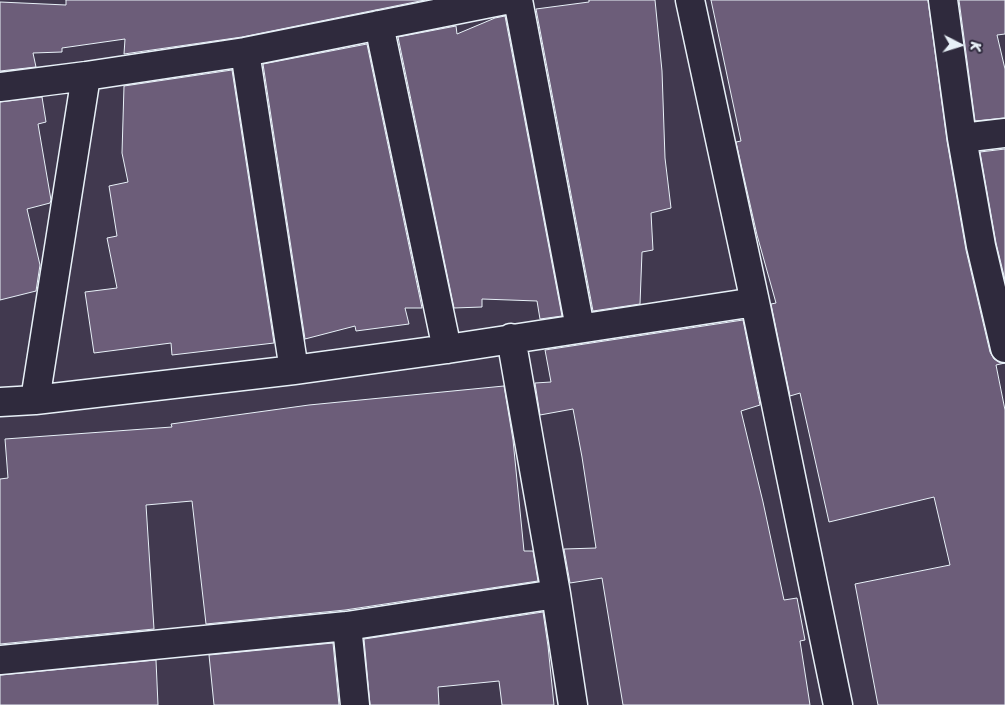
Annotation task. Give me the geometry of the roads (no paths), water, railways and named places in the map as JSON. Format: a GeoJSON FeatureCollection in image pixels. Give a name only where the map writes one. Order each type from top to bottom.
{"type":"FeatureCollection","features":[{"type":"Feature","properties":{"kind":"street"},"geometry":{"type":"LineString","coordinates":[[0,87],[245,52],[379,26],[426,8],[505,0]]}},
{"type":"Feature","properties":{"kind":"street"},"geometry":{"type":"LineString","coordinates":[[518,0],[580,328]]}},
{"type":"Feature","properties":{"kind":"street"},"geometry":{"type":"LineString","coordinates":[[690,0],[755,302],[838,705]]}},
{"type":"Feature","properties":{"kind":"street"},"geometry":{"type":"LineString","coordinates":[[943,0],[962,138],[981,246],[1005,348]]}},
{"type":"Feature","properties":{"kind":"street"},"geometry":{"type":"LineString","coordinates":[[379,26],[447,349]]}},
{"type":"Feature","properties":{"kind":"street"},"geometry":{"type":"LineString","coordinates":[[245,52],[294,370]]}},
{"type":"Feature","properties":{"kind":"street"},"geometry":{"type":"LineString","coordinates":[[35,400],[86,76]]}},
{"type":"Feature","properties":{"kind":"street"},"geometry":{"type":"LineString","coordinates":[[962,138],[1005,133]]}},
{"type":"Feature","properties":{"kind":"street"},"geometry":{"type":"LineString","coordinates":[[0,402],[35,400],[294,370],[447,349],[755,302]]}},
{"type":"Feature","properties":{"kind":"street"},"geometry":{"type":"LineString","coordinates":[[511,338],[556,594],[573,705]]}},
{"type":"Feature","properties":{"kind":"street"},"geometry":{"type":"LineString","coordinates":[[0,660],[347,626],[556,594]]}},
{"type":"Feature","properties":{"kind":"street"},"geometry":{"type":"LineString","coordinates":[[347,626],[355,705]]}}]}
